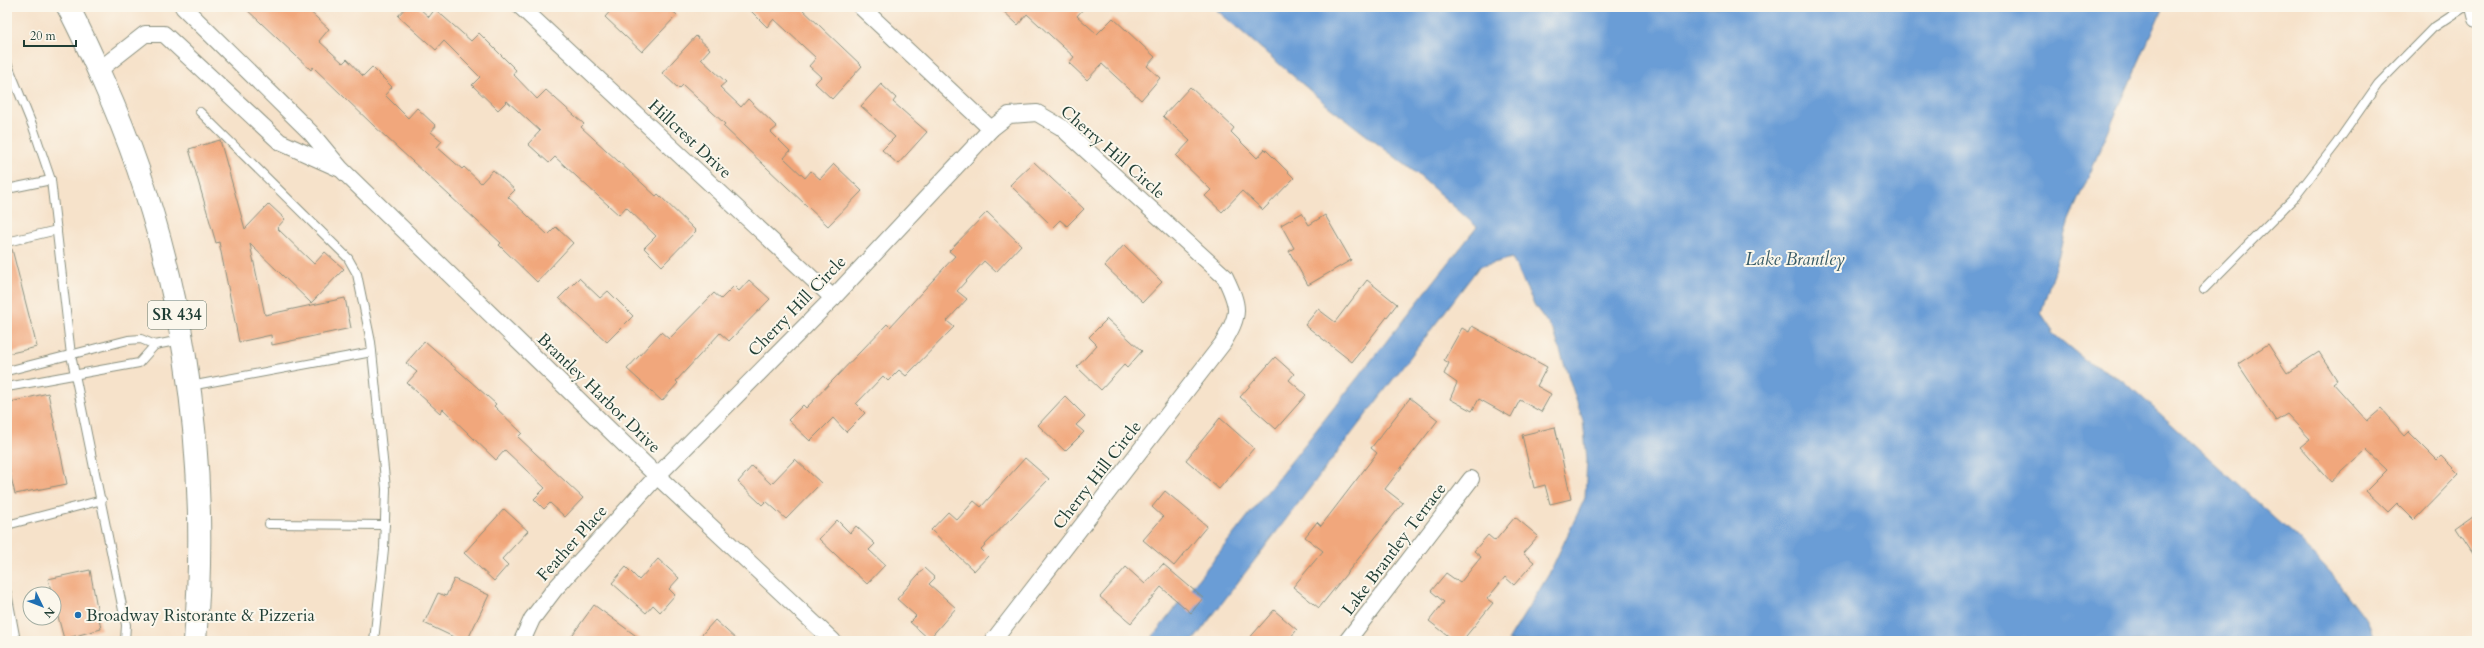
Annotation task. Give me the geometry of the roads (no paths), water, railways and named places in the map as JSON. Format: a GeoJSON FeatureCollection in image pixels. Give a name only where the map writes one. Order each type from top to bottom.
{"type":"FeatureCollection","features":[{"type":"Feature","properties":{"kind":"main road","name":"SR 434"},"geometry":{"type":"LineString","coordinates":[[68,7],[98,70],[131,148],[149,200],[175,299],[196,430],[201,535],[195,641]]}},
{"type":"Feature","properties":{"kind":"street","name":"Brantley Harbor Drive"},"geometry":{"type":"LineString","coordinates":[[183,7],[311,133],[341,169],[657,476],[833,641]]}},
{"type":"Feature","properties":{"kind":"street","name":"Hillcrest Drive"},"geometry":{"type":"LineString","coordinates":[[521,7],[833,298]]}},
{"type":"Feature","properties":{"kind":"street"},"geometry":{"type":"LineString","coordinates":[[861,7],[991,129]]}},
{"type":"Feature","properties":{"kind":"street"},"geometry":{"type":"LineString","coordinates":[[2474,7],[2477,19]]}},
{"type":"Feature","properties":{"kind":"street","name":"Brantley Harbor Drive"},"geometry":{"type":"LineString","coordinates":[[98,70],[145,34],[164,34],[280,142],[341,169]]}},
{"type":"Feature","properties":{"kind":"street","name":"Cherry Hill Circle"},"geometry":{"type":"LineString","coordinates":[[657,476],[833,298],[991,129],[1009,115],[1037,113],[1061,127],[1225,277],[1236,298],[1236,321],[1223,344],[993,641]]}},
{"type":"Feature","properties":{"kind":"street","name":"Feather Place"},"geometry":{"type":"LineString","coordinates":[[522,641],[532,619],[554,590],[657,476]]}},
{"type":"Feature","properties":{"kind":"street","name":"Lake Brantley Terrace"},"geometry":{"type":"LineString","coordinates":[[1347,641],[1471,479]]}},
{"type":"Feature","properties":{"kind":"lane"},"geometry":{"type":"LineString","coordinates":[[2204,289],[2295,197],[2336,144],[2378,84],[2433,28],[2465,7]]}},
{"type":"Feature","properties":{"kind":"lane"},"geometry":{"type":"LineString","coordinates":[[7,62],[33,126],[51,180],[71,355],[102,500],[126,625],[125,641]]}},
{"type":"Feature","properties":{"kind":"lane"},"geometry":{"type":"LineString","coordinates":[[200,112],[353,264],[372,352],[386,489],[385,525],[374,641]]}},
{"type":"Feature","properties":{"kind":"lane"},"geometry":{"type":"LineString","coordinates":[[7,189],[51,180]]}},
{"type":"Feature","properties":{"kind":"lane"},"geometry":{"type":"LineString","coordinates":[[7,242],[57,230]]}},
{"type":"Feature","properties":{"kind":"lane"},"geometry":{"type":"LineString","coordinates":[[7,371],[128,340],[141,339],[155,345],[181,340]]}},
{"type":"Feature","properties":{"kind":"lane"},"geometry":{"type":"LineString","coordinates":[[7,388],[139,363],[155,345]]}},
{"type":"Feature","properties":{"kind":"lane"},"geometry":{"type":"LineString","coordinates":[[190,386],[372,352]]}},
{"type":"Feature","properties":{"kind":"lane"},"geometry":{"type":"LineString","coordinates":[[7,525],[102,500]]}},
{"type":"Feature","properties":{"kind":"lane"},"geometry":{"type":"LineString","coordinates":[[269,524],[385,525]]}},
{"type":"Feature","properties":{"kind":"lane"},"geometry":{"type":"LineString","coordinates":[[7,593],[16,641]]}},
{"type":"Feature","properties":{"kind":"water","name":"Lake Brantley"},"geometry":{"type":"Polygon","coordinates":[[[1213,7],[2163,7],[2069,220],[2041,313],[2053,331],[2051,332],[2085,360],[2123,380],[2297,538],[2333,576],[2365,619],[2376,641],[1508,641],[1549,574],[1585,498],[1587,459],[1583,421],[1554,332],[1535,306],[1512,258],[1479,267],[1193,641],[1149,641],[1477,227],[1416,173],[1328,106],[1213,7]]]}},
{"type":"Feature","properties":{"kind":"place","name":"Broadway Ristorante & Pizzeria"},"geometry":{"type":"Point","coordinates":[78,615]}}]}
